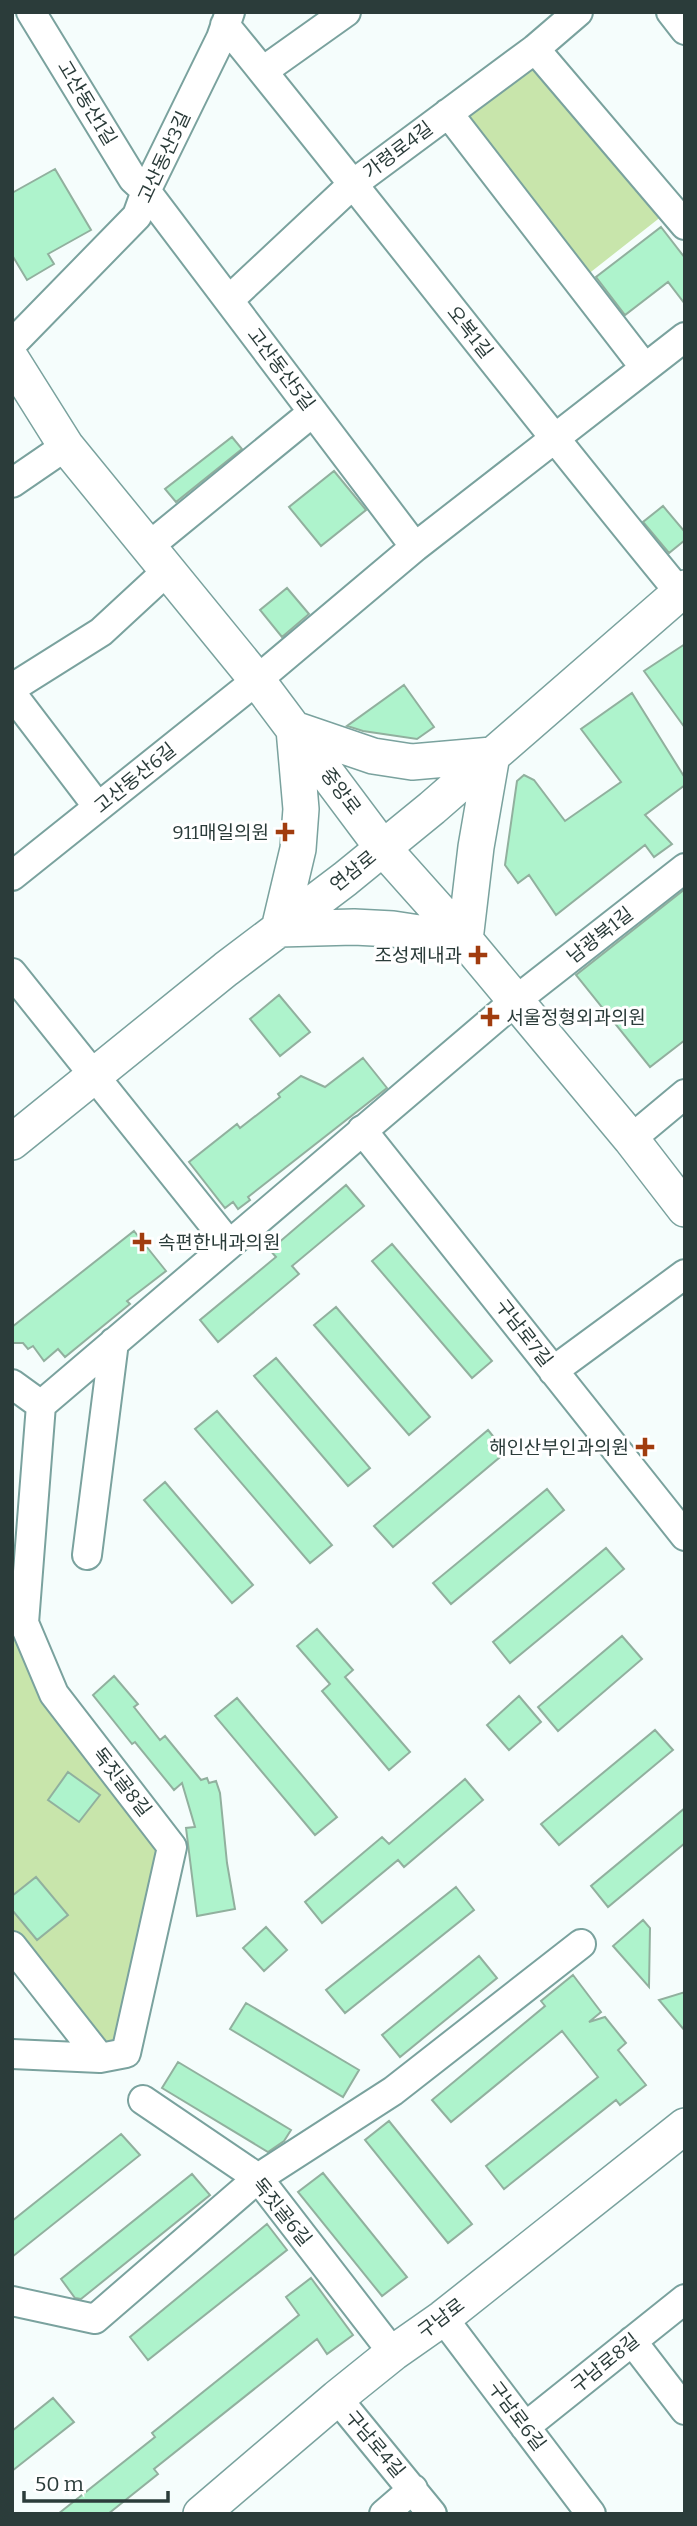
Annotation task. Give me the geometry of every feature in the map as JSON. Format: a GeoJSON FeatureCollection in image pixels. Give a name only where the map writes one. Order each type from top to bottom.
{"type":"FeatureCollection","features":[{"type":"Feature","properties":{"kind":"main road","name":"중앙로"},"geometry":{"type":"LineString","coordinates":[[12,360],[66,446],[257,680],[382,847],[465,940],[631,1139],[685,1209]]}},
{"type":"Feature","properties":{"kind":"main road","name":"연삼로"},"geometry":{"type":"LineString","coordinates":[[15,1134],[95,1076],[432,808],[683,593]]}},
{"type":"Feature","properties":{"kind":"main road"},"geometry":{"type":"LineString","coordinates":[[294,729],[373,756],[412,762],[492,755],[476,847],[465,940],[393,929],[279,929],[298,849],[301,809],[294,729]]}},
{"type":"Feature","properties":{"kind":"main road","name":"구남로"},"geometry":{"type":"LineString","coordinates":[[201,2514],[393,2353],[443,2318],[685,2126]]}},
{"type":"Feature","properties":{"kind":"street","name":"고산동산1길"},"geometry":{"type":"LineString","coordinates":[[31,12],[133,179],[146,191]]}},
{"type":"Feature","properties":{"kind":"street"},"geometry":{"type":"LineString","coordinates":[[263,71],[346,12]]}},
{"type":"Feature","properties":{"kind":"street","name":"가령로4길"},"geometry":{"type":"LineString","coordinates":[[229,300],[354,184],[535,49],[578,12]]}},
{"type":"Feature","properties":{"kind":"street"},"geometry":{"type":"LineString","coordinates":[[671,12],[685,30]]}},
{"type":"Feature","properties":{"kind":"street","name":"고산동산3길"},"geometry":{"type":"LineString","coordinates":[[12,344],[137,216],[146,191],[228,19]]}},
{"type":"Feature","properties":{"kind":"street","name":"오복1길"},"geometry":{"type":"LineString","coordinates":[[228,19],[263,71],[555,440],[683,593]]}},
{"type":"Feature","properties":{"kind":"street"},"geometry":{"type":"LineString","coordinates":[[535,49],[685,225]]}},
{"type":"Feature","properties":{"kind":"street"},"geometry":{"type":"LineString","coordinates":[[448,113],[645,368]]}},
{"type":"Feature","properties":{"kind":"street","name":"고산동산5길"},"geometry":{"type":"LineString","coordinates":[[146,191],[415,547]]}},
{"type":"Feature","properties":{"kind":"street"},"geometry":{"type":"LineString","coordinates":[[257,680],[415,547],[685,337]]}},
{"type":"Feature","properties":{"kind":"street"},"geometry":{"type":"LineString","coordinates":[[12,688],[101,632],[158,559],[313,412]]}},
{"type":"Feature","properties":{"kind":"street"},"geometry":{"type":"LineString","coordinates":[[12,483],[66,446]]}},
{"type":"Feature","properties":{"kind":"street","name":"고산동산6길"},"geometry":{"type":"LineString","coordinates":[[12,876],[257,680]]}},
{"type":"Feature","properties":{"kind":"street"},"geometry":{"type":"LineString","coordinates":[[12,694],[98,807]]}},
{"type":"Feature","properties":{"kind":"street","name":"남광북1길"},"geometry":{"type":"LineString","coordinates":[[515,1001],[685,868]]}},
{"type":"Feature","properties":{"kind":"street"},"geometry":{"type":"LineString","coordinates":[[12,973],[229,1244]]}},
{"type":"Feature","properties":{"kind":"street"},"geometry":{"type":"LineString","coordinates":[[12,1384],[41,1405],[515,1001]]}},
{"type":"Feature","properties":{"kind":"street"},"geometry":{"type":"LineString","coordinates":[[631,1139],[685,1094]]}},
{"type":"Feature","properties":{"kind":"street","name":"구남로7길"},"geometry":{"type":"LineString","coordinates":[[362,1130],[685,1536]]}},
{"type":"Feature","properties":{"kind":"street"},"geometry":{"type":"LineString","coordinates":[[554,1371],[685,1274]]}},
{"type":"Feature","properties":{"kind":"street"},"geometry":{"type":"LineString","coordinates":[[87,1555],[114,1342]]}},
{"type":"Feature","properties":{"kind":"street","name":"독짓골8길"},"geometry":{"type":"LineString","coordinates":[[12,2054],[100,2058],[126,2053],[172,1847],[54,1694],[24,1623],[41,1405]]}},
{"type":"Feature","properties":{"kind":"street"},"geometry":{"type":"LineString","coordinates":[[12,2301],[95,2319],[258,2178],[393,2091],[581,1944]]}},
{"type":"Feature","properties":{"kind":"street"},"geometry":{"type":"LineString","coordinates":[[12,1946],[100,2058]]}},
{"type":"Feature","properties":{"kind":"street","name":"독짓골6길"},"geometry":{"type":"LineString","coordinates":[[143,2101],[258,2178],[393,2353]]}},
{"type":"Feature","properties":{"kind":"street","name":"구남로8길"},"geometry":{"type":"LineString","coordinates":[[525,2427],[685,2299]]}},
{"type":"Feature","properties":{"kind":"street","name":"구남로6길"},"geometry":{"type":"LineString","coordinates":[[443,2318],[591,2514]]}},
{"type":"Feature","properties":{"kind":"street"},"geometry":{"type":"LineString","coordinates":[[632,2341],[685,2410]]}},
{"type":"Feature","properties":{"kind":"street","name":"구남로4길"},"geometry":{"type":"LineString","coordinates":[[337,2398],[432,2514]]}},
{"type":"Feature","properties":{"kind":"street","name":"구남로4길"},"geometry":{"type":"LineString","coordinates":[[384,2514],[414,2489]]}},
{"type":"Feature","properties":{"kind":"green space"},"geometry":{"type":"Polygon","coordinates":[[[536,58],[662,216],[587,275],[461,117],[536,58]]]}},
{"type":"Feature","properties":{"kind":"green space"},"geometry":{"type":"Polygon","coordinates":[[[12,1573],[24,1623],[172,1847],[126,2053],[100,2058],[12,1946],[12,1573]]]}},
{"type":"Feature","properties":{"kind":"building"},"geometry":{"type":"Polygon","coordinates":[[[55,169],[91,230],[48,254],[54,264],[27,280],[12,255],[12,193],[55,169]]]}},
{"type":"Feature","properties":{"kind":"building"},"geometry":{"type":"Polygon","coordinates":[[[661,227],[685,258],[685,304],[668,282],[625,315],[596,277],[661,227]]]}},
{"type":"Feature","properties":{"kind":"building"},"geometry":{"type":"Polygon","coordinates":[[[232,437],[242,449],[176,502],[165,489],[232,437]]]}},
{"type":"Feature","properties":{"kind":"building"},"geometry":{"type":"Polygon","coordinates":[[[334,471],[366,510],[321,546],[289,507],[334,471]]]}},
{"type":"Feature","properties":{"kind":"building"},"geometry":{"type":"Polygon","coordinates":[[[663,506],[685,532],[685,540],[669,553],[643,522],[663,506]]]}},
{"type":"Feature","properties":{"kind":"building"},"geometry":{"type":"Polygon","coordinates":[[[287,588],[309,614],[282,637],[260,610],[287,588]]]}},
{"type":"Feature","properties":{"kind":"building"},"geometry":{"type":"Polygon","coordinates":[[[685,644],[685,728],[644,671],[685,644]]]}},
{"type":"Feature","properties":{"kind":"building"},"geometry":{"type":"Polygon","coordinates":[[[404,685],[434,727],[417,739],[347,726],[404,685]]]}},
{"type":"Feature","properties":{"kind":"building"},"geometry":{"type":"Polygon","coordinates":[[[632,693],[685,778],[685,785],[645,815],[672,844],[654,857],[645,845],[556,915],[529,875],[518,883],[505,865],[517,781],[524,775],[534,780],[565,821],[621,782],[581,729],[632,693]]]}},
{"type":"Feature","properties":{"kind":"building"},"geometry":{"type":"Polygon","coordinates":[[[685,889],[685,1040],[650,1067],[576,975],[685,889]]]}},
{"type":"Feature","properties":{"kind":"building"},"geometry":{"type":"Polygon","coordinates":[[[279,995],[310,1032],[280,1056],[250,1019],[279,995]]]}},
{"type":"Feature","properties":{"kind":"building"},"geometry":{"type":"Polygon","coordinates":[[[363,1058],[387,1088],[248,1197],[250,1200],[238,1209],[233,1202],[225,1208],[189,1162],[237,1124],[240,1128],[280,1097],[278,1094],[301,1076],[325,1087],[363,1058]]]}},
{"type":"Feature","properties":{"kind":"building"},"geometry":{"type":"Polygon","coordinates":[[[346,1185],[364,1206],[292,1266],[299,1274],[218,1342],[200,1320],[276,1257],[270,1250],[346,1185]]]}},
{"type":"Feature","properties":{"kind":"building"},"geometry":{"type":"Polygon","coordinates":[[[134,1231],[166,1271],[127,1301],[130,1304],[65,1357],[58,1349],[44,1361],[33,1346],[28,1349],[23,1343],[12,1343],[12,1327],[134,1231]]]}},
{"type":"Feature","properties":{"kind":"building"},"geometry":{"type":"Polygon","coordinates":[[[392,1244],[492,1361],[472,1378],[372,1261],[392,1244]]]}},
{"type":"Feature","properties":{"kind":"building"},"geometry":{"type":"Polygon","coordinates":[[[336,1307],[430,1417],[409,1435],[314,1325],[336,1307]]]}},
{"type":"Feature","properties":{"kind":"building"},"geometry":{"type":"Polygon","coordinates":[[[276,1358],[370,1468],[348,1486],[254,1376],[276,1358]]]}},
{"type":"Feature","properties":{"kind":"building"},"geometry":{"type":"Polygon","coordinates":[[[217,1411],[332,1545],[310,1563],[195,1429],[217,1411]]]}},
{"type":"Feature","properties":{"kind":"building"},"geometry":{"type":"Polygon","coordinates":[[[488,1430],[506,1452],[393,1547],[374,1526],[488,1430]]]}},
{"type":"Feature","properties":{"kind":"building"},"geometry":{"type":"Polygon","coordinates":[[[165,1482],[253,1585],[232,1603],[144,1500],[165,1482]]]}},
{"type":"Feature","properties":{"kind":"building"},"geometry":{"type":"Polygon","coordinates":[[[547,1489],[564,1510],[451,1604],[433,1583],[547,1489]]]}},
{"type":"Feature","properties":{"kind":"building"},"geometry":{"type":"Polygon","coordinates":[[[606,1548],[624,1569],[510,1663],[493,1642],[606,1548]]]}},
{"type":"Feature","properties":{"kind":"building"},"geometry":{"type":"Polygon","coordinates":[[[317,1629],[353,1670],[345,1677],[410,1752],[389,1770],[322,1691],[330,1684],[297,1646],[317,1629]]]}},
{"type":"Feature","properties":{"kind":"building"},"geometry":{"type":"Polygon","coordinates":[[[622,1636],[642,1659],[558,1731],[538,1707],[622,1636]]]}},
{"type":"Feature","properties":{"kind":"building"},"geometry":{"type":"Polygon","coordinates":[[[114,1676],[138,1704],[134,1707],[160,1740],[165,1736],[201,1780],[207,1778],[209,1783],[216,1781],[220,1793],[235,1909],[197,1916],[186,1828],[195,1827],[182,1783],[174,1790],[135,1742],[132,1744],[93,1695],[114,1676]]]}},
{"type":"Feature","properties":{"kind":"building"},"geometry":{"type":"Polygon","coordinates":[[[519,1696],[541,1722],[509,1750],[487,1725],[519,1696]]]}},
{"type":"Feature","properties":{"kind":"building"},"geometry":{"type":"Polygon","coordinates":[[[237,1698],[337,1817],[315,1835],[215,1716],[237,1698]]]}},
{"type":"Feature","properties":{"kind":"building"},"geometry":{"type":"Polygon","coordinates":[[[655,1730],[673,1750],[559,1845],[541,1824],[655,1730]]]}},
{"type":"Feature","properties":{"kind":"building"},"geometry":{"type":"Polygon","coordinates":[[[68,1772],[100,1795],[79,1822],[48,1800],[68,1772]]]}},
{"type":"Feature","properties":{"kind":"building"},"geometry":{"type":"Polygon","coordinates":[[[465,1779],[483,1800],[404,1867],[398,1860],[322,1923],[305,1902],[382,1837],[389,1844],[465,1779]]]}},
{"type":"Feature","properties":{"kind":"building"},"geometry":{"type":"Polygon","coordinates":[[[685,1808],[685,1843],[608,1907],[591,1886],[685,1808]]]}},
{"type":"Feature","properties":{"kind":"building"},"geometry":{"type":"Polygon","coordinates":[[[36,1877],[68,1915],[37,1940],[12,1910],[12,1896],[36,1877]]]}},
{"type":"Feature","properties":{"kind":"building"},"geometry":{"type":"Polygon","coordinates":[[[456,1887],[474,1910],[345,2013],[326,1990],[456,1887]]]}},
{"type":"Feature","properties":{"kind":"building"},"geometry":{"type":"Polygon","coordinates":[[[643,1920],[650,1928],[649,1987],[613,1946],[643,1920]]]}},
{"type":"Feature","properties":{"kind":"building"},"geometry":{"type":"Polygon","coordinates":[[[266,1927],[287,1950],[264,1971],[243,1948],[266,1927]]]}},
{"type":"Feature","properties":{"kind":"building"},"geometry":{"type":"Polygon","coordinates":[[[479,1956],[497,1978],[400,2057],[382,2035],[479,1956]]]}},
{"type":"Feature","properties":{"kind":"building"},"geometry":{"type":"Polygon","coordinates":[[[573,1975],[601,2012],[589,2022],[605,2017],[626,2043],[618,2050],[646,2085],[620,2105],[616,2100],[504,2189],[486,2166],[598,2077],[562,2031],[451,2122],[432,2100],[545,2006],[541,2001],[573,1975]]]}},
{"type":"Feature","properties":{"kind":"building"},"geometry":{"type":"Polygon","coordinates":[[[685,1992],[685,2031],[659,2000],[685,1992]]]}},
{"type":"Feature","properties":{"kind":"building"},"geometry":{"type":"Polygon","coordinates":[[[246,2003],[359,2070],[343,2097],[230,2029],[246,2003]]]}},
{"type":"Feature","properties":{"kind":"building"},"geometry":{"type":"Polygon","coordinates":[[[178,2062],[291,2130],[284,2141],[268,2152],[162,2088],[178,2062]]]}},
{"type":"Feature","properties":{"kind":"building"},"geometry":{"type":"Polygon","coordinates":[[[389,2121],[472,2224],[448,2243],[365,2140],[389,2121]]]}},
{"type":"Feature","properties":{"kind":"building"},"geometry":{"type":"Polygon","coordinates":[[[121,2134],[140,2155],[12,2257],[12,2221],[121,2134]]]}},
{"type":"Feature","properties":{"kind":"building"},"geometry":{"type":"Polygon","coordinates":[[[323,2173],[407,2277],[382,2296],[298,2192],[323,2173]]]}},
{"type":"Feature","properties":{"kind":"building"},"geometry":{"type":"Polygon","coordinates":[[[192,2174],[210,2195],[81,2299],[75,2298],[61,2279],[192,2174]]]}},
{"type":"Feature","properties":{"kind":"building"},"geometry":{"type":"Polygon","coordinates":[[[267,2224],[287,2250],[148,2360],[130,2337],[267,2224]]]}},
{"type":"Feature","properties":{"kind":"building"},"geometry":{"type":"Polygon","coordinates":[[[311,2278],[353,2335],[327,2354],[317,2339],[154,2469],[158,2474],[108,2514],[58,2514],[155,2437],[152,2433],[299,2315],[286,2297],[311,2278]]]}},
{"type":"Feature","properties":{"kind":"building"},"geometry":{"type":"Polygon","coordinates":[[[53,2398],[74,2422],[12,2471],[12,2431],[53,2398]]]}},
{"type":"Feature","properties":{"kind":"place","name":"911매일의원"},"geometry":{"type":"Point","coordinates":[285,832]}},
{"type":"Feature","properties":{"kind":"place","name":"조성제내과"},"geometry":{"type":"Point","coordinates":[478,955]}},
{"type":"Feature","properties":{"kind":"place","name":"서울정형외과의원"},"geometry":{"type":"Point","coordinates":[490,1017]}},
{"type":"Feature","properties":{"kind":"place","name":"속편한내과의원"},"geometry":{"type":"Point","coordinates":[142,1242]}},
{"type":"Feature","properties":{"kind":"place","name":"해인산부인과의원"},"geometry":{"type":"Point","coordinates":[645,1447]}}]}
